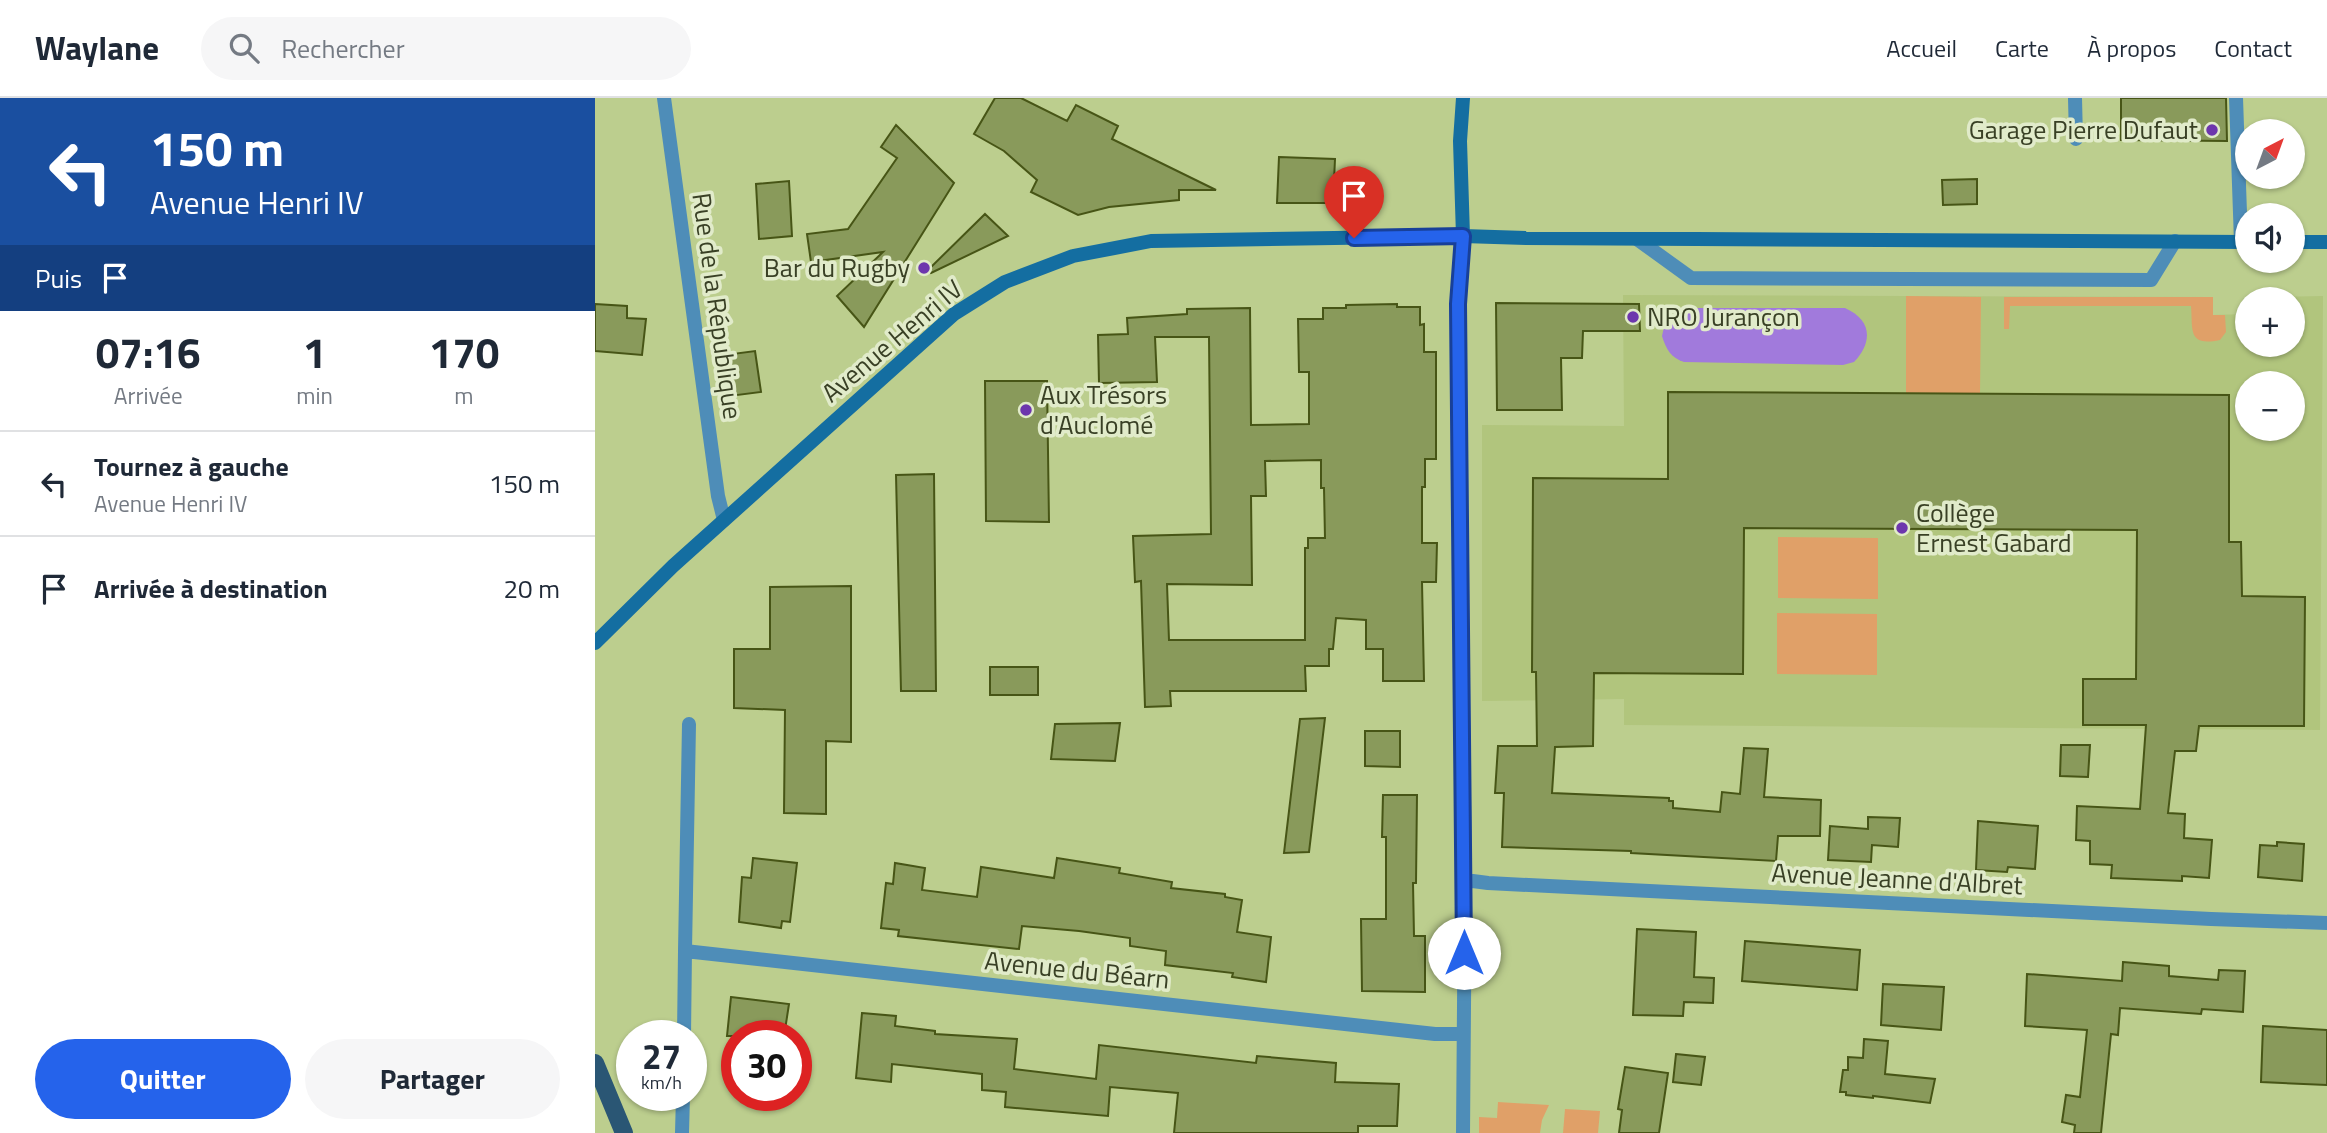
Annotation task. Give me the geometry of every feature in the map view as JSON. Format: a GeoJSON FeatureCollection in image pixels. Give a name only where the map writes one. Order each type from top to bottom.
{"type":"FeatureCollection","features":[{"type":"Feature","properties":{"kind":"main road"},"geometry":{"type":"LineString","coordinates":[[1463,98],[1460,141],[1463,236]]}},
{"type":"Feature","properties":{"kind":"main road","name":"Avenue Henri IV"},"geometry":{"type":"LineString","coordinates":[[595,643],[673,566],[954,314],[1005,282],[1073,256],[1151,241],[1463,236],[2235,242]]}},
{"type":"Feature","properties":{"kind":"main road"},"geometry":{"type":"LineString","coordinates":[[2305,242],[2327,242]]}},
{"type":"Feature","properties":{"kind":"main road"},"geometry":{"type":"LineString","coordinates":[[595,1063],[624,1133]]}},
{"type":"Feature","properties":{"kind":"street","name":"Rue de la République"},"geometry":{"type":"LineString","coordinates":[[664,98],[717,496],[724,520]]}},
{"type":"Feature","properties":{"kind":"street"},"geometry":{"type":"LineString","coordinates":[[2075,98],[2076,139]]}},
{"type":"Feature","properties":{"kind":"street"},"geometry":{"type":"LineString","coordinates":[[2236,98],[2242,203]]}},
{"type":"Feature","properties":{"kind":"street"},"geometry":{"type":"LineString","coordinates":[[1463,236],[1458,304],[1465,880],[1463,1133]]}},
{"type":"Feature","properties":{"kind":"street"},"geometry":{"type":"LineString","coordinates":[[1637,239],[1691,278],[2151,280],[2175,241]]}},
{"type":"Feature","properties":{"kind":"street"},"geometry":{"type":"LineString","coordinates":[[684,1020],[689,724]]}},
{"type":"Feature","properties":{"kind":"street","name":"Avenue Jeanne d'Albret"},"geometry":{"type":"LineString","coordinates":[[1465,880],[2327,923]]}},
{"type":"Feature","properties":{"kind":"street","name":"Avenue du Béarn"},"geometry":{"type":"LineString","coordinates":[[685,951],[1435,1034],[1463,1034]]}},
{"type":"Feature","properties":{"kind":"street"},"geometry":{"type":"LineString","coordinates":[[682,1133],[683,1111]]}},
{"type":"Feature","properties":{"kind":"shaded area","name":"Collège Ernest Gabard"},"geometry":{"type":"Polygon","coordinates":[[[1623,295],[2213,297],[2213,315],[2235,314],[2235,357],[2305,357],[2305,296],[2323,296],[2320,730],[1624,725],[1624,699],[1482,701],[1482,425],[1624,426],[1623,295]]]}},
{"type":"Feature","properties":{"kind":"shaded area"},"geometry":{"type":"Polygon","coordinates":[[[1906,296],[1981,297],[1980,394],[1906,393],[1906,296]]]}},
{"type":"Feature","properties":{"kind":"shaded area"},"geometry":{"type":"Polygon","coordinates":[[[2004,297],[2213,297],[2213,315],[2225,315],[2226,332],[2220,340],[2202,341],[2197,338],[2192,329],[2191,306],[2010,306],[2009,329],[2004,329],[2004,297]]]}},
{"type":"Feature","properties":{"kind":"shaded area"},"geometry":{"type":"Polygon","coordinates":[[[1683,308],[1845,308],[1865,325],[1867,339],[1854,362],[1843,365],[1684,362],[1670,352],[1662,336],[1666,318],[1683,308]]]}},
{"type":"Feature","properties":{"kind":"shaded area"},"geometry":{"type":"Polygon","coordinates":[[[1778,537],[1878,538],[1878,599],[1778,598],[1778,537]]]}},
{"type":"Feature","properties":{"kind":"shaded area"},"geometry":{"type":"Polygon","coordinates":[[[1777,613],[1877,614],[1877,675],[1777,674],[1777,613]]]}},
{"type":"Feature","properties":{"kind":"shaded area"},"geometry":{"type":"Polygon","coordinates":[[[1498,1102],[1549,1105],[1540,1133],[1479,1133],[1479,1117],[1497,1118],[1498,1102]]]}},
{"type":"Feature","properties":{"kind":"shaded area"},"geometry":{"type":"Polygon","coordinates":[[[1565,1109],[1600,1111],[1598,1133],[1563,1133],[1565,1109]]]}},
{"type":"Feature","properties":{"kind":"building"},"geometry":{"type":"Polygon","coordinates":[[[995,98],[1021,98],[1067,121],[1076,105],[1118,126],[1112,139],[1216,190],[1179,190],[1179,200],[1109,207],[1078,215],[1031,192],[1037,180],[1004,151],[974,134],[995,98]]]}},
{"type":"Feature","properties":{"kind":"building"},"geometry":{"type":"Polygon","coordinates":[[[2121,98],[2226,98],[2227,141],[2121,140],[2121,98]]]}},
{"type":"Feature","properties":{"kind":"building"},"geometry":{"type":"Polygon","coordinates":[[[896,125],[954,183],[864,327],[837,296],[883,252],[811,262],[807,234],[848,229],[897,158],[881,147],[896,125]]]}},
{"type":"Feature","properties":{"kind":"building"},"geometry":{"type":"Polygon","coordinates":[[[1279,157],[1335,159],[1333,203],[1277,203],[1279,157]]]}},
{"type":"Feature","properties":{"kind":"building"},"geometry":{"type":"Polygon","coordinates":[[[1977,179],[1977,204],[1943,205],[1942,180],[1977,179]]]}},
{"type":"Feature","properties":{"kind":"building"},"geometry":{"type":"Polygon","coordinates":[[[789,181],[792,236],[759,239],[756,184],[789,181]]]}},
{"type":"Feature","properties":{"kind":"building"},"geometry":{"type":"Polygon","coordinates":[[[985,214],[1008,236],[931,273],[928,270],[985,214]]]}},
{"type":"Feature","properties":{"kind":"building"},"geometry":{"type":"Polygon","coordinates":[[[1496,303],[1639,304],[1640,331],[1583,331],[1582,358],[1561,358],[1562,410],[1497,410],[1496,303]]]}},
{"type":"Feature","properties":{"kind":"building"},"geometry":{"type":"Polygon","coordinates":[[[595,304],[627,306],[627,318],[646,319],[642,355],[595,351],[595,304]]]}},
{"type":"Feature","properties":{"kind":"building"},"geometry":{"type":"Polygon","coordinates":[[[1397,304],[1397,307],[1420,307],[1420,325],[1424,324],[1424,352],[1436,352],[1436,459],[1425,459],[1425,487],[1422,487],[1422,543],[1437,543],[1436,582],[1422,582],[1424,681],[1383,681],[1383,649],[1366,649],[1366,620],[1336,618],[1333,649],[1329,649],[1329,666],[1305,666],[1306,691],[1170,691],[1171,706],[1145,707],[1141,581],[1135,582],[1133,536],[1211,534],[1209,337],[1155,337],[1157,382],[1099,383],[1098,335],[1128,334],[1127,318],[1187,314],[1187,309],[1250,308],[1251,425],[1309,424],[1309,372],[1299,372],[1298,319],[1323,319],[1323,308],[1346,308],[1346,305],[1397,304]],[[1321,460],[1265,461],[1266,496],[1251,496],[1252,585],[1167,584],[1169,640],[1305,640],[1305,548],[1308,548],[1308,538],[1325,538],[1324,488],[1321,488],[1321,460]]]}},
{"type":"Feature","properties":{"kind":"building"},"geometry":{"type":"Polygon","coordinates":[[[755,351],[761,392],[722,397],[717,356],[755,351]]]}},
{"type":"Feature","properties":{"kind":"building"},"geometry":{"type":"Polygon","coordinates":[[[985,381],[1047,381],[1049,522],[986,521],[985,381]]]}},
{"type":"Feature","properties":{"kind":"building"},"geometry":{"type":"Polygon","coordinates":[[[1668,392],[2229,395],[2229,542],[2241,542],[2242,596],[2305,597],[2304,726],[2199,726],[2196,751],[2175,751],[2168,813],[2185,814],[2184,838],[2212,840],[2209,878],[2182,876],[2182,881],[2111,878],[2112,865],[2090,864],[2090,841],[2076,840],[2077,806],[2140,809],[2146,725],[2083,725],[2083,679],[2136,679],[2137,530],[1744,528],[1743,674],[1594,673],[1593,746],[1555,747],[1552,793],[1669,798],[1669,801],[1673,801],[1673,808],[1720,812],[1722,792],[1740,794],[1744,748],[1768,749],[1764,797],[1821,800],[1820,836],[1778,836],[1776,861],[1631,851],[1502,847],[1504,793],[1495,793],[1498,746],[1537,746],[1536,672],[1532,672],[1533,478],[1668,479],[1668,392]]]}},
{"type":"Feature","properties":{"kind":"building"},"geometry":{"type":"Polygon","coordinates":[[[934,474],[936,691],[901,691],[896,475],[934,474]]]}},
{"type":"Feature","properties":{"kind":"building"},"geometry":{"type":"Polygon","coordinates":[[[851,586],[851,742],[826,741],[826,814],[784,813],[785,710],[734,708],[734,649],[770,649],[770,587],[851,586]]]}},
{"type":"Feature","properties":{"kind":"building"},"geometry":{"type":"Polygon","coordinates":[[[990,667],[1038,667],[1038,695],[990,695],[990,667]]]}},
{"type":"Feature","properties":{"kind":"building"},"geometry":{"type":"Polygon","coordinates":[[[1325,718],[1309,852],[1284,853],[1300,719],[1325,718]]]}},
{"type":"Feature","properties":{"kind":"building"},"geometry":{"type":"Polygon","coordinates":[[[1120,723],[1115,761],[1051,759],[1055,724],[1120,723]]]}},
{"type":"Feature","properties":{"kind":"building"},"geometry":{"type":"Polygon","coordinates":[[[1365,731],[1400,731],[1400,767],[1365,766],[1365,731]]]}},
{"type":"Feature","properties":{"kind":"building"},"geometry":{"type":"Polygon","coordinates":[[[2061,745],[2090,745],[2088,777],[2060,776],[2061,745]]]}},
{"type":"Feature","properties":{"kind":"building"},"geometry":{"type":"Polygon","coordinates":[[[1383,795],[1417,795],[1416,883],[1413,883],[1414,936],[1425,936],[1425,992],[1362,991],[1361,919],[1386,919],[1383,795]]]}},
{"type":"Feature","properties":{"kind":"building"},"geometry":{"type":"Polygon","coordinates":[[[1868,817],[1900,818],[1898,847],[1872,845],[1871,862],[1828,860],[1830,826],[1868,829],[1868,817]]]}},
{"type":"Feature","properties":{"kind":"building"},"geometry":{"type":"Polygon","coordinates":[[[1978,821],[2038,826],[2035,869],[2008,867],[2007,872],[1976,870],[1978,821]]]}},
{"type":"Feature","properties":{"kind":"building"},"geometry":{"type":"Polygon","coordinates":[[[2277,842],[2304,844],[2302,881],[2258,877],[2260,845],[2277,846],[2277,842]]]}},
{"type":"Feature","properties":{"kind":"building"},"geometry":{"type":"Polygon","coordinates":[[[753,858],[797,863],[790,922],[782,921],[781,928],[739,922],[742,877],[751,878],[753,858]]]}},
{"type":"Feature","properties":{"kind":"building"},"geometry":{"type":"Polygon","coordinates":[[[1057,858],[1120,868],[1119,873],[1172,882],[1171,888],[1225,894],[1225,897],[1242,900],[1237,932],[1271,937],[1266,982],[1232,977],[1233,973],[1165,965],[1166,951],[1130,946],[1130,938],[1022,926],[1019,949],[898,936],[899,930],[881,928],[886,883],[893,884],[895,863],[925,868],[922,890],[977,897],[981,867],[1054,878],[1057,858]]]}},
{"type":"Feature","properties":{"kind":"building"},"geometry":{"type":"Polygon","coordinates":[[[1637,929],[1696,932],[1694,977],[1714,978],[1713,1003],[1684,1002],[1683,1016],[1633,1015],[1637,929]]]}},
{"type":"Feature","properties":{"kind":"building"},"geometry":{"type":"Polygon","coordinates":[[[1745,941],[1860,950],[1857,990],[1742,981],[1745,941]]]}},
{"type":"Feature","properties":{"kind":"building"},"geometry":{"type":"Polygon","coordinates":[[[2123,962],[2169,966],[2169,976],[2218,980],[2219,970],[2245,971],[2243,1012],[2202,1009],[2201,1014],[2120,1008],[2118,1035],[2111,1034],[2101,1133],[2074,1133],[2075,1125],[2062,1122],[2066,1095],[2080,1097],[2087,1030],[2025,1026],[2027,974],[2122,981],[2123,962]]]}},
{"type":"Feature","properties":{"kind":"building"},"geometry":{"type":"Polygon","coordinates":[[[1883,984],[1944,987],[1941,1030],[1881,1025],[1883,984]]]}},
{"type":"Feature","properties":{"kind":"building"},"geometry":{"type":"Polygon","coordinates":[[[731,997],[789,1004],[787,1020],[729,1020],[731,997]]]}},
{"type":"Feature","properties":{"kind":"building"},"geometry":{"type":"Polygon","coordinates":[[[862,1013],[896,1016],[895,1026],[935,1031],[935,1034],[1017,1039],[1014,1069],[1096,1079],[1099,1045],[1256,1063],[1257,1056],[1336,1063],[1335,1082],[1399,1084],[1397,1126],[1358,1126],[1358,1133],[1174,1133],[1178,1093],[1110,1087],[1108,1116],[1005,1107],[1006,1092],[982,1090],[982,1074],[892,1064],[891,1082],[856,1078],[862,1013]]]}},
{"type":"Feature","properties":{"kind":"building"},"geometry":{"type":"Polygon","coordinates":[[[2263,1026],[2327,1030],[2327,1085],[2261,1082],[2263,1026]]]}},
{"type":"Feature","properties":{"kind":"building"},"geometry":{"type":"Polygon","coordinates":[[[1864,1039],[1888,1041],[1885,1074],[1935,1079],[1930,1103],[1846,1095],[1846,1092],[1840,1092],[1843,1070],[1848,1070],[1848,1057],[1863,1058],[1864,1039]]]}},
{"type":"Feature","properties":{"kind":"building"},"geometry":{"type":"Polygon","coordinates":[[[1676,1054],[1705,1057],[1701,1085],[1673,1082],[1676,1054]]]}},
{"type":"Feature","properties":{"kind":"building"},"geometry":{"type":"Polygon","coordinates":[[[1625,1067],[1668,1073],[1659,1133],[1619,1133],[1622,1110],[1618,1109],[1625,1067]]]}},
{"type":"Feature","properties":{"kind":"place","name":"Garage Pierre Dufaut"},"geometry":{"type":"Point","coordinates":[2212,130]}},
{"type":"Feature","properties":{"kind":"place","name":"Bar du Rugby"},"geometry":{"type":"Point","coordinates":[924,268]}},
{"type":"Feature","properties":{"kind":"place","name":"NRO Jurançon"},"geometry":{"type":"Point","coordinates":[1633,317]}},
{"type":"Feature","properties":{"kind":"place","name":"Aux Trésors d'Auclomé"},"geometry":{"type":"Point","coordinates":[1026,410]}},
{"type":"Feature","properties":{"kind":"place","name":"Collège Ernest Gabard"},"geometry":{"type":"Point","coordinates":[1902,528]}},
{"type":"Feature","properties":{"kind":"route"},"geometry":{"type":"LineString","coordinates":[[1354,238],[1463,236],[1458,304],[1464,953]]}}]}
